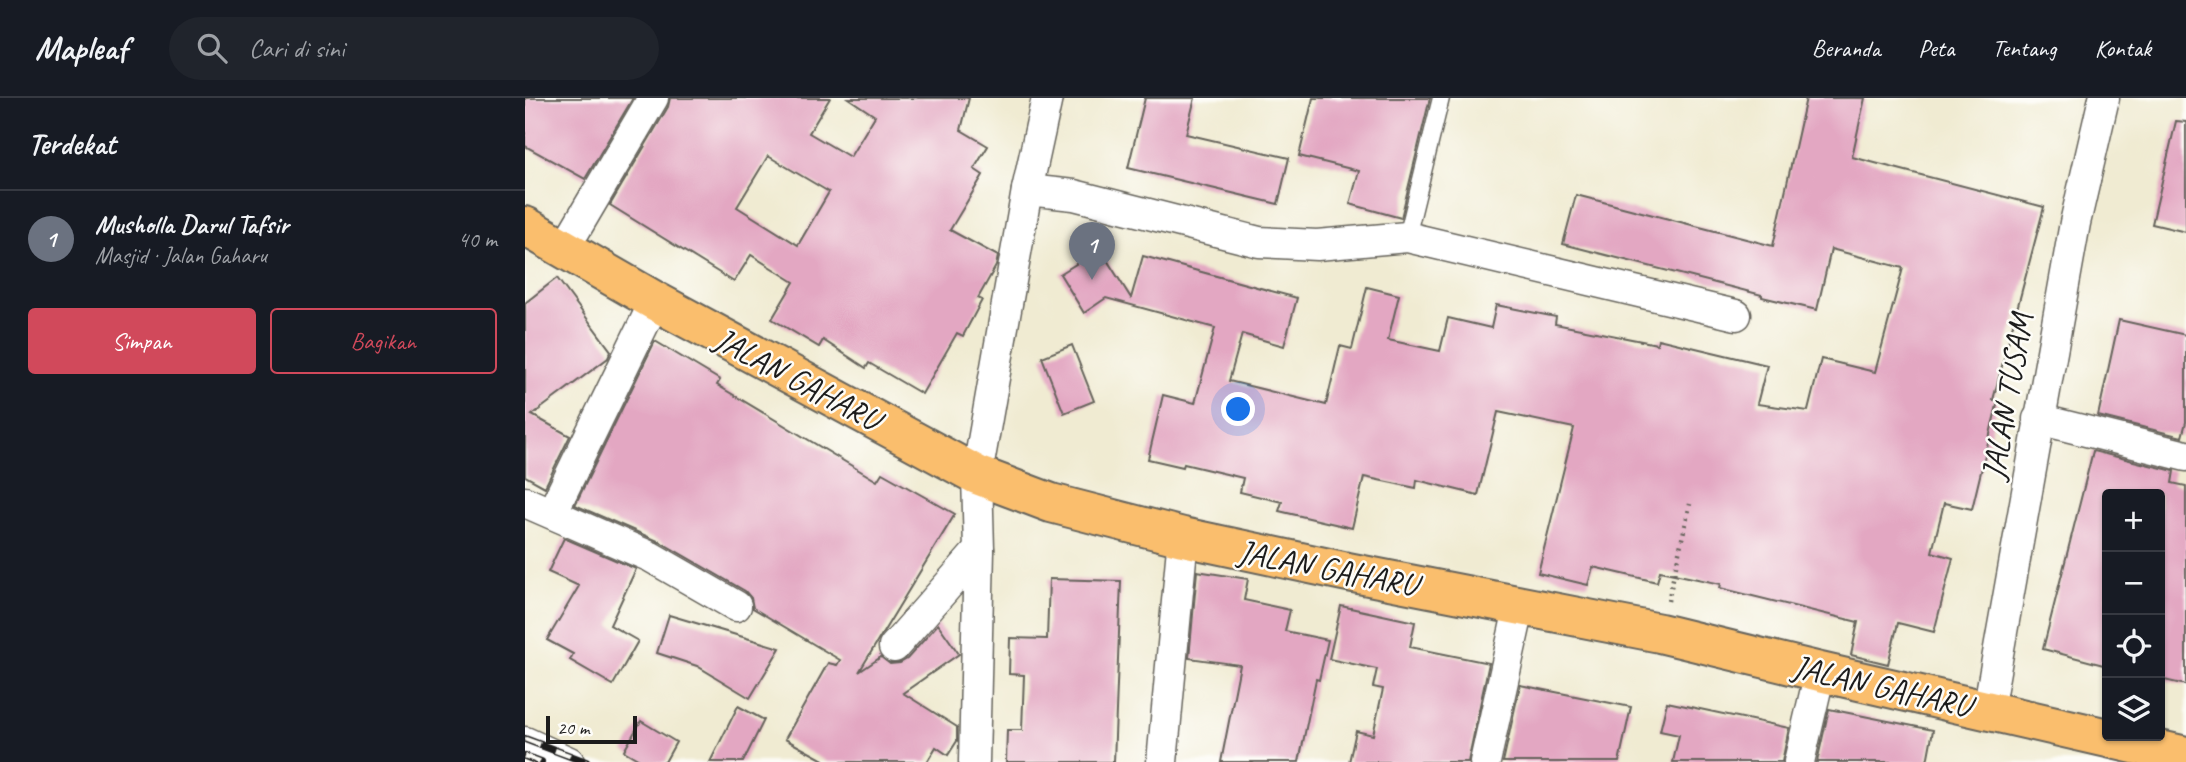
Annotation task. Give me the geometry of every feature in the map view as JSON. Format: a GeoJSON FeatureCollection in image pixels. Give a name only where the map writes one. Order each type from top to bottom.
{"type":"FeatureCollection","features":[{"type":"Feature","properties":{"kind":"main road","name":"JALAN GAHARU"},"geometry":{"type":"LineString","coordinates":[[525,226],[655,301],[977,475],[1051,503],[1183,537],[1660,633],[2186,756]]}},
{"type":"Feature","properties":{"kind":"street"},"geometry":{"type":"LineString","coordinates":[[564,249],[653,98]]}},
{"type":"Feature","properties":{"kind":"street"},"geometry":{"type":"LineString","coordinates":[[974,762],[979,550],[977,475],[1027,190],[1047,98]]}},
{"type":"Feature","properties":{"kind":"street","name":"JALAN TUSAM"},"geometry":{"type":"LineString","coordinates":[[1988,710],[2075,223],[2104,98]]}},
{"type":"Feature","properties":{"kind":"street"},"geometry":{"type":"LineString","coordinates":[[1027,190],[1074,195],[1259,242],[1317,245],[1407,237],[1736,315]]}},
{"type":"Feature","properties":{"kind":"street"},"geometry":{"type":"LineString","coordinates":[[655,301],[538,508],[651,557],[736,606]]}},
{"type":"Feature","properties":{"kind":"street"},"geometry":{"type":"LineString","coordinates":[[2038,419],[2186,456]]}},
{"type":"Feature","properties":{"kind":"street"},"geometry":{"type":"LineString","coordinates":[[1163,762],[1183,537]]}},
{"type":"Feature","properties":{"kind":"street"},"geometry":{"type":"LineString","coordinates":[[894,647],[979,550]]}},
{"type":"Feature","properties":{"kind":"street"},"geometry":{"type":"LineString","coordinates":[[1485,762],[1521,604]]}},
{"type":"Feature","properties":{"kind":"street"},"geometry":{"type":"LineString","coordinates":[[1799,762],[1820,672]]}},
{"type":"Feature","properties":{"kind":"street"},"geometry":{"type":"LineString","coordinates":[[525,742],[569,762]]}},
{"type":"Feature","properties":{"kind":"lane"},"geometry":{"type":"LineString","coordinates":[[1407,237],[1441,98]]}},
{"type":"Feature","properties":{"kind":"path"},"geometry":{"type":"LineString","coordinates":[[1660,633],[1690,504]]}},
{"type":"Feature","properties":{"kind":"building"},"geometry":{"type":"Polygon","coordinates":[[[525,98],[633,98],[585,179],[525,146],[525,98]]]}},
{"type":"Feature","properties":{"kind":"building"},"geometry":{"type":"Polygon","coordinates":[[[670,98],[830,98],[809,133],[850,157],[875,116],[848,98],[969,98],[961,130],[988,146],[974,169],[983,175],[950,230],[998,256],[996,266],[978,298],[982,300],[963,336],[957,333],[922,394],[869,363],[866,368],[823,340],[819,347],[772,319],[794,282],[751,255],[734,282],[610,205],[668,107],[670,98]],[[768,156],[737,207],[798,245],[829,192],[768,156]]]}},
{"type":"Feature","properties":{"kind":"building"},"geometry":{"type":"Polygon","coordinates":[[[1145,98],[1195,98],[1186,134],[1289,158],[1278,204],[1128,168],[1145,98]]]}},
{"type":"Feature","properties":{"kind":"building"},"geometry":{"type":"Polygon","coordinates":[[[1313,98],[1430,98],[1401,218],[1350,204],[1359,171],[1299,156],[1313,98]]]}},
{"type":"Feature","properties":{"kind":"building"},"geometry":{"type":"Polygon","coordinates":[[[1806,98],[1865,98],[1852,157],[2044,207],[1993,400],[1998,401],[1972,509],[1944,503],[1932,552],[1953,558],[1934,632],[1898,623],[1888,664],[1851,655],[1858,622],[1720,588],[1721,584],[1660,571],[1657,582],[1593,567],[1588,585],[1538,573],[1574,428],[1498,412],[1478,495],[1417,480],[1416,488],[1364,477],[1352,528],[1279,511],[1282,502],[1240,492],[1243,478],[1184,464],[1183,467],[1148,459],[1163,395],[1195,403],[1215,328],[1106,298],[1084,313],[1060,274],[1100,249],[1131,298],[1143,256],[1297,298],[1284,346],[1242,334],[1229,381],[1326,405],[1340,346],[1352,349],[1367,287],[1399,295],[1388,340],[1440,351],[1448,318],[1491,328],[1496,305],[1556,317],[1555,324],[1657,344],[1658,339],[1767,365],[1757,404],[1808,411],[1821,359],[1875,372],[1903,268],[1831,249],[1817,310],[1563,244],[1576,195],[1773,246],[1806,98]]]}},
{"type":"Feature","properties":{"kind":"building"},"geometry":{"type":"Polygon","coordinates":[[[2176,121],[2186,122],[2186,232],[2152,224],[2176,121]]]}},
{"type":"Feature","properties":{"kind":"building"},"geometry":{"type":"Polygon","coordinates":[[[557,278],[611,351],[608,358],[532,415],[570,436],[545,487],[525,476],[525,303],[557,278]]]}},
{"type":"Feature","properties":{"kind":"building"},"geometry":{"type":"Polygon","coordinates":[[[2119,320],[2186,335],[2186,422],[2182,437],[2098,416],[2119,320]]]}},
{"type":"Feature","properties":{"kind":"building"},"geometry":{"type":"Polygon","coordinates":[[[655,341],[720,380],[717,385],[877,481],[882,473],[955,514],[859,672],[881,657],[890,664],[907,659],[938,624],[959,654],[903,693],[957,727],[957,741],[948,755],[936,747],[927,762],[827,762],[785,739],[828,663],[837,665],[840,660],[753,608],[751,598],[745,591],[660,542],[575,505],[655,341]]]}},
{"type":"Feature","properties":{"kind":"building"},"geometry":{"type":"Polygon","coordinates":[[[1072,345],[1094,401],[1064,413],[1042,357],[1072,345]]]}},
{"type":"Feature","properties":{"kind":"building"},"geometry":{"type":"Polygon","coordinates":[[[2093,451],[2174,471],[2172,483],[2186,486],[2186,685],[2165,680],[2165,489],[2102,489],[2102,665],[2043,649],[2093,451]]]}},
{"type":"Feature","properties":{"kind":"building"},"geometry":{"type":"Polygon","coordinates":[[[564,538],[636,569],[610,625],[638,641],[613,685],[570,660],[573,654],[547,640],[579,586],[548,572],[564,538]]]}},
{"type":"Feature","properties":{"kind":"building"},"geometry":{"type":"Polygon","coordinates":[[[1197,571],[1248,579],[1244,600],[1290,610],[1285,631],[1328,640],[1319,680],[1316,679],[1299,762],[1221,762],[1240,665],[1189,658],[1197,571]]]}},
{"type":"Feature","properties":{"kind":"building"},"geometry":{"type":"Polygon","coordinates":[[[1049,579],[1121,581],[1114,762],[1006,762],[1007,730],[1022,730],[1024,675],[1009,674],[1010,638],[1047,639],[1049,579]]]}},
{"type":"Feature","properties":{"kind":"building"},"geometry":{"type":"Polygon","coordinates":[[[1341,606],[1415,622],[1410,647],[1489,663],[1468,762],[1349,762],[1356,731],[1373,735],[1383,689],[1373,687],[1377,669],[1329,659],[1341,606]]]}},
{"type":"Feature","properties":{"kind":"building"},"geometry":{"type":"Polygon","coordinates":[[[669,615],[780,648],[750,698],[697,666],[657,653],[669,615]]]}},
{"type":"Feature","properties":{"kind":"building"},"geometry":{"type":"Polygon","coordinates":[[[1520,685],[1631,707],[1619,762],[1503,762],[1520,685]]]}},
{"type":"Feature","properties":{"kind":"building"},"geometry":{"type":"Polygon","coordinates":[[[1667,702],[1789,728],[1782,762],[1673,762],[1679,735],[1660,731],[1667,702]]]}},
{"type":"Feature","properties":{"kind":"building"},"geometry":{"type":"Polygon","coordinates":[[[738,706],[764,720],[743,762],[710,762],[738,706]]]}},
{"type":"Feature","properties":{"kind":"building"},"geometry":{"type":"Polygon","coordinates":[[[1829,709],[1933,730],[1927,762],[1817,762],[1829,709]]]}},
{"type":"Feature","properties":{"kind":"building"},"geometry":{"type":"Polygon","coordinates":[[[641,721],[676,742],[665,762],[643,762],[624,751],[641,721]]]}},
{"type":"Feature","properties":{"kind":"railway"},"geometry":{"type":"LineString","coordinates":[[525,739],[586,762]]}},
{"type":"Feature","properties":{"kind":"railway"},"geometry":{"type":"LineString","coordinates":[[525,756],[541,762]]}},
{"type":"Feature","properties":{"kind":"place","name":"Musholla Darul Tafsir"},"geometry":{"type":"Point","coordinates":[1092,280]}}]}
